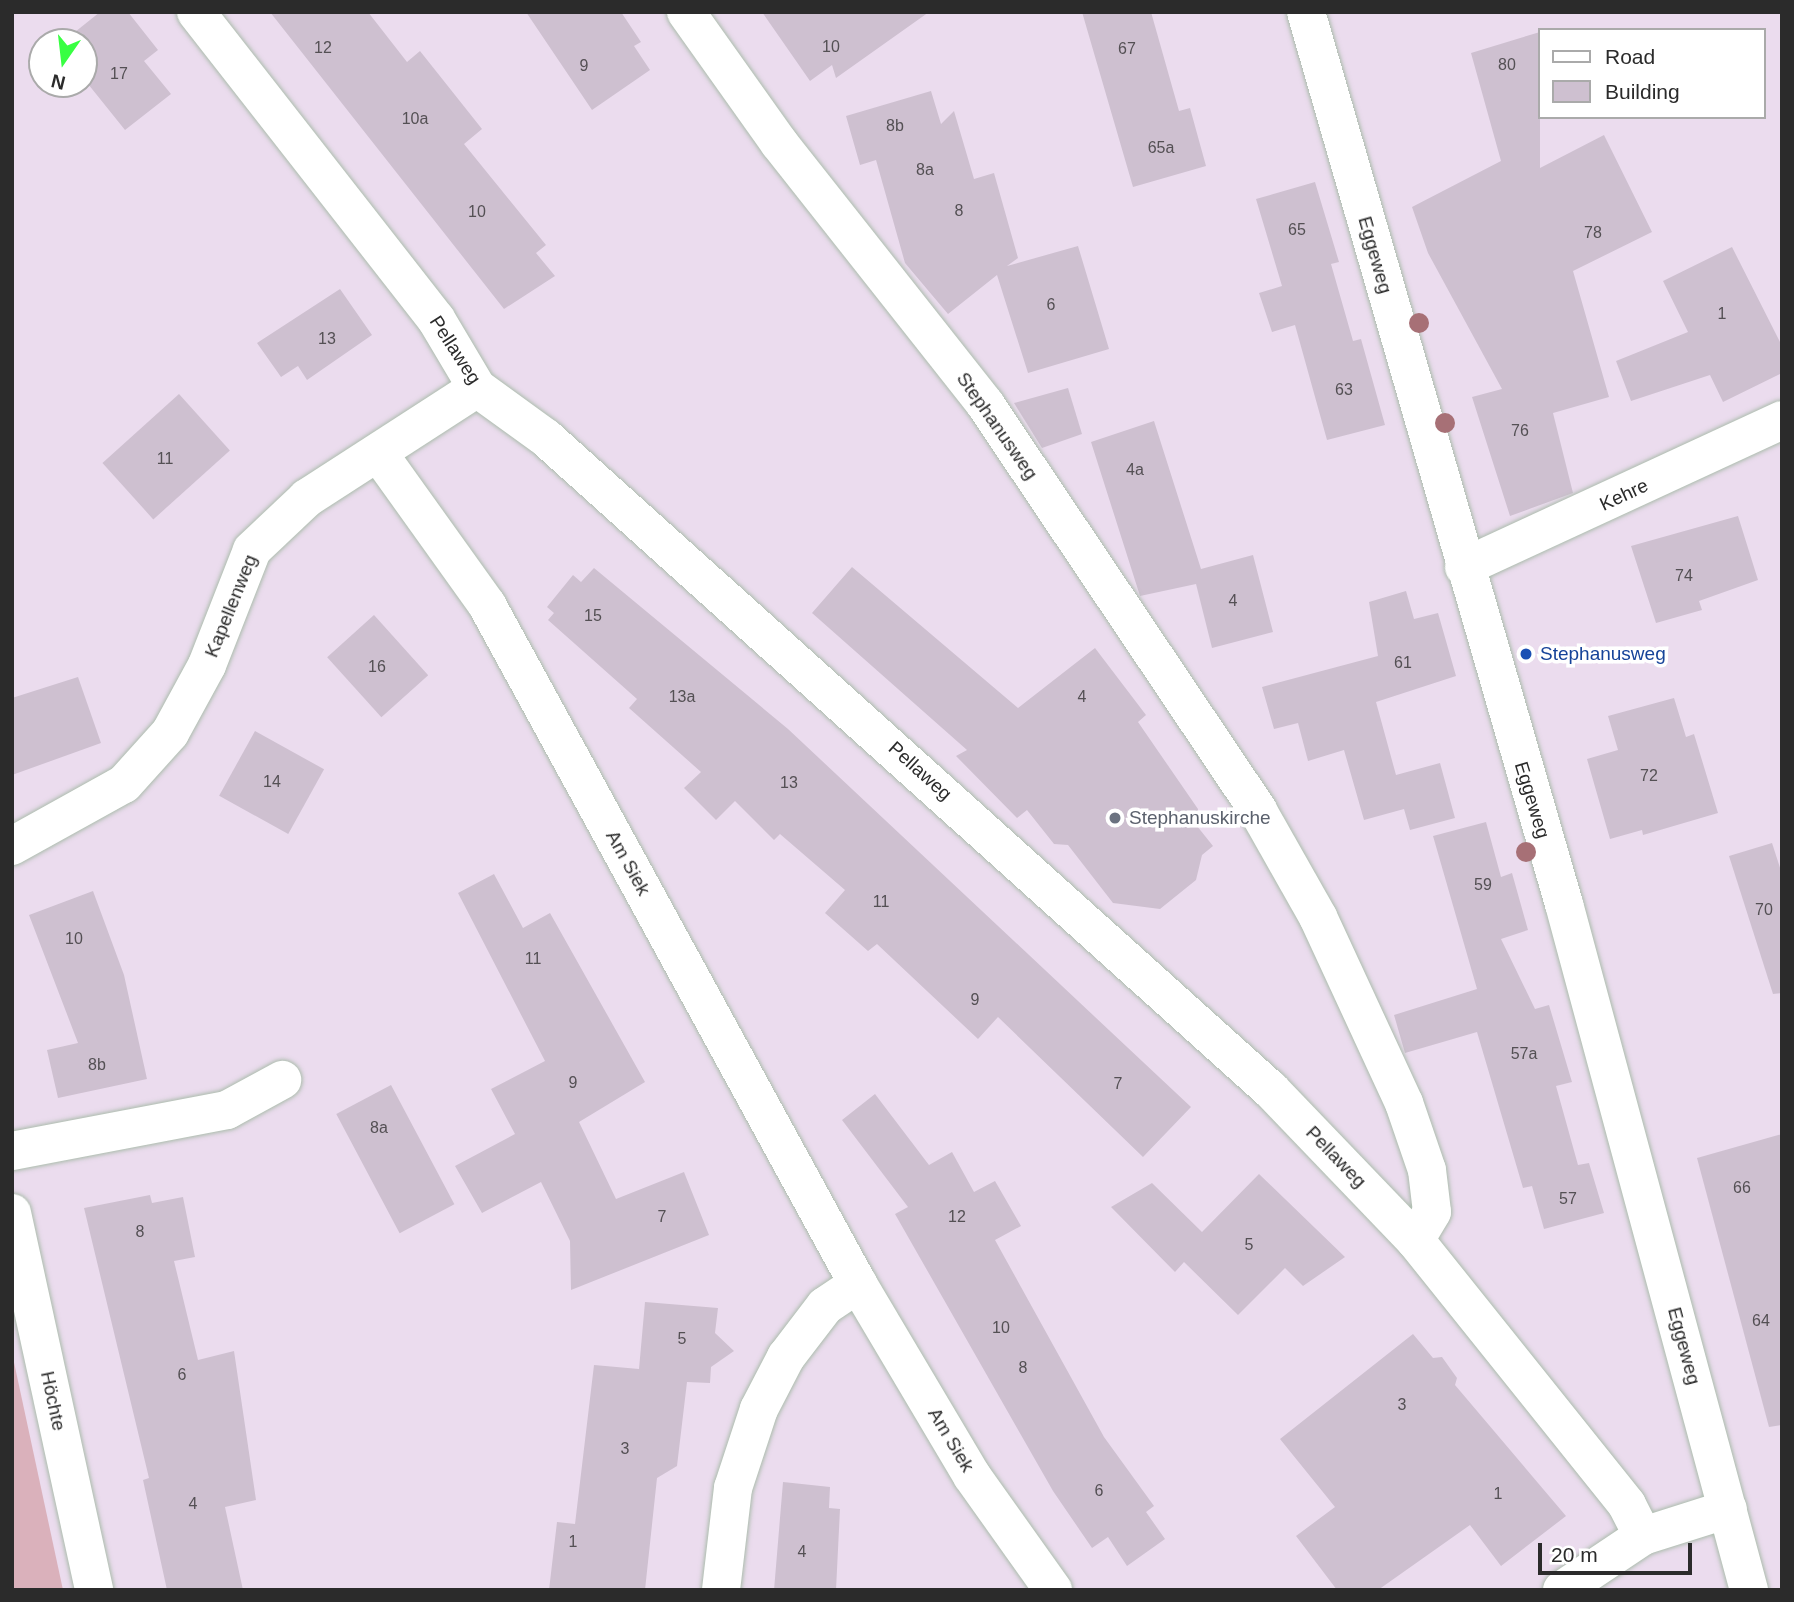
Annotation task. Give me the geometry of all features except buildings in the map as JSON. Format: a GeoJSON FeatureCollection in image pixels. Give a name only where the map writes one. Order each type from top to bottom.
{"type":"FeatureCollection","features":[{"type":"Feature","properties":{"kind":"street","name":"Pellaweg"},"geometry":{"type":"LineString","coordinates":[[196,12],[436,319],[477,387],[545,438],[932,781],[1271,1090],[1415,1240],[1627,1505],[1643,1536]]}},
{"type":"Feature","properties":{"kind":"street","name":"Stephanusweg"},"geometry":{"type":"LineString","coordinates":[[686,12],[779,143],[985,404],[1258,811],[1318,917],[1404,1103],[1427,1170],[1432,1212],[1415,1240]]}},
{"type":"Feature","properties":{"kind":"street","name":"Eggeweg"},"geometry":{"type":"LineString","coordinates":[[1306,12],[1464,566],[1564,904],[1749,1590]]}},
{"type":"Feature","properties":{"kind":"street","name":"Kapellenweg"},"geometry":{"type":"LineString","coordinates":[[12,846],[124,784],[170,733],[206,665],[252,550],[307,498],[379,454],[477,387]]}},
{"type":"Feature","properties":{"kind":"street","name":"Kehre"},"geometry":{"type":"LineString","coordinates":[[1464,566],[1782,420]]}},
{"type":"Feature","properties":{"kind":"street","name":"Am Siek"},"geometry":{"type":"LineString","coordinates":[[379,454],[487,604],[858,1284],[972,1476],[1053,1590]]}},
{"type":"Feature","properties":{"kind":"street"},"geometry":{"type":"LineString","coordinates":[[12,1151],[227,1110],[282,1080]]}},
{"type":"Feature","properties":{"kind":"street","name":"Höchte"},"geometry":{"type":"LineString","coordinates":[[12,1213],[94,1590]]}},
{"type":"Feature","properties":{"kind":"street"},"geometry":{"type":"LineString","coordinates":[[721,1590],[733,1488],[759,1409],[786,1357],[825,1306],[858,1284]]}},
{"type":"Feature","properties":{"kind":"street"},"geometry":{"type":"LineString","coordinates":[[1562,1590],[1643,1536],[1728,1509]]}},
{"type":"Feature","properties":{"kind":"shaded area"},"geometry":{"type":"Polygon","coordinates":[[[12,1353],[63,1590],[12,1590],[12,1353]]]}},
{"type":"Feature","properties":{"kind":"place","name":"Stephanusweg"},"geometry":{"type":"Point","coordinates":[1526,654]}},
{"type":"Feature","properties":{"kind":"place","name":"Stephanuskirche"},"geometry":{"type":"Point","coordinates":[1115,818]}}]}
